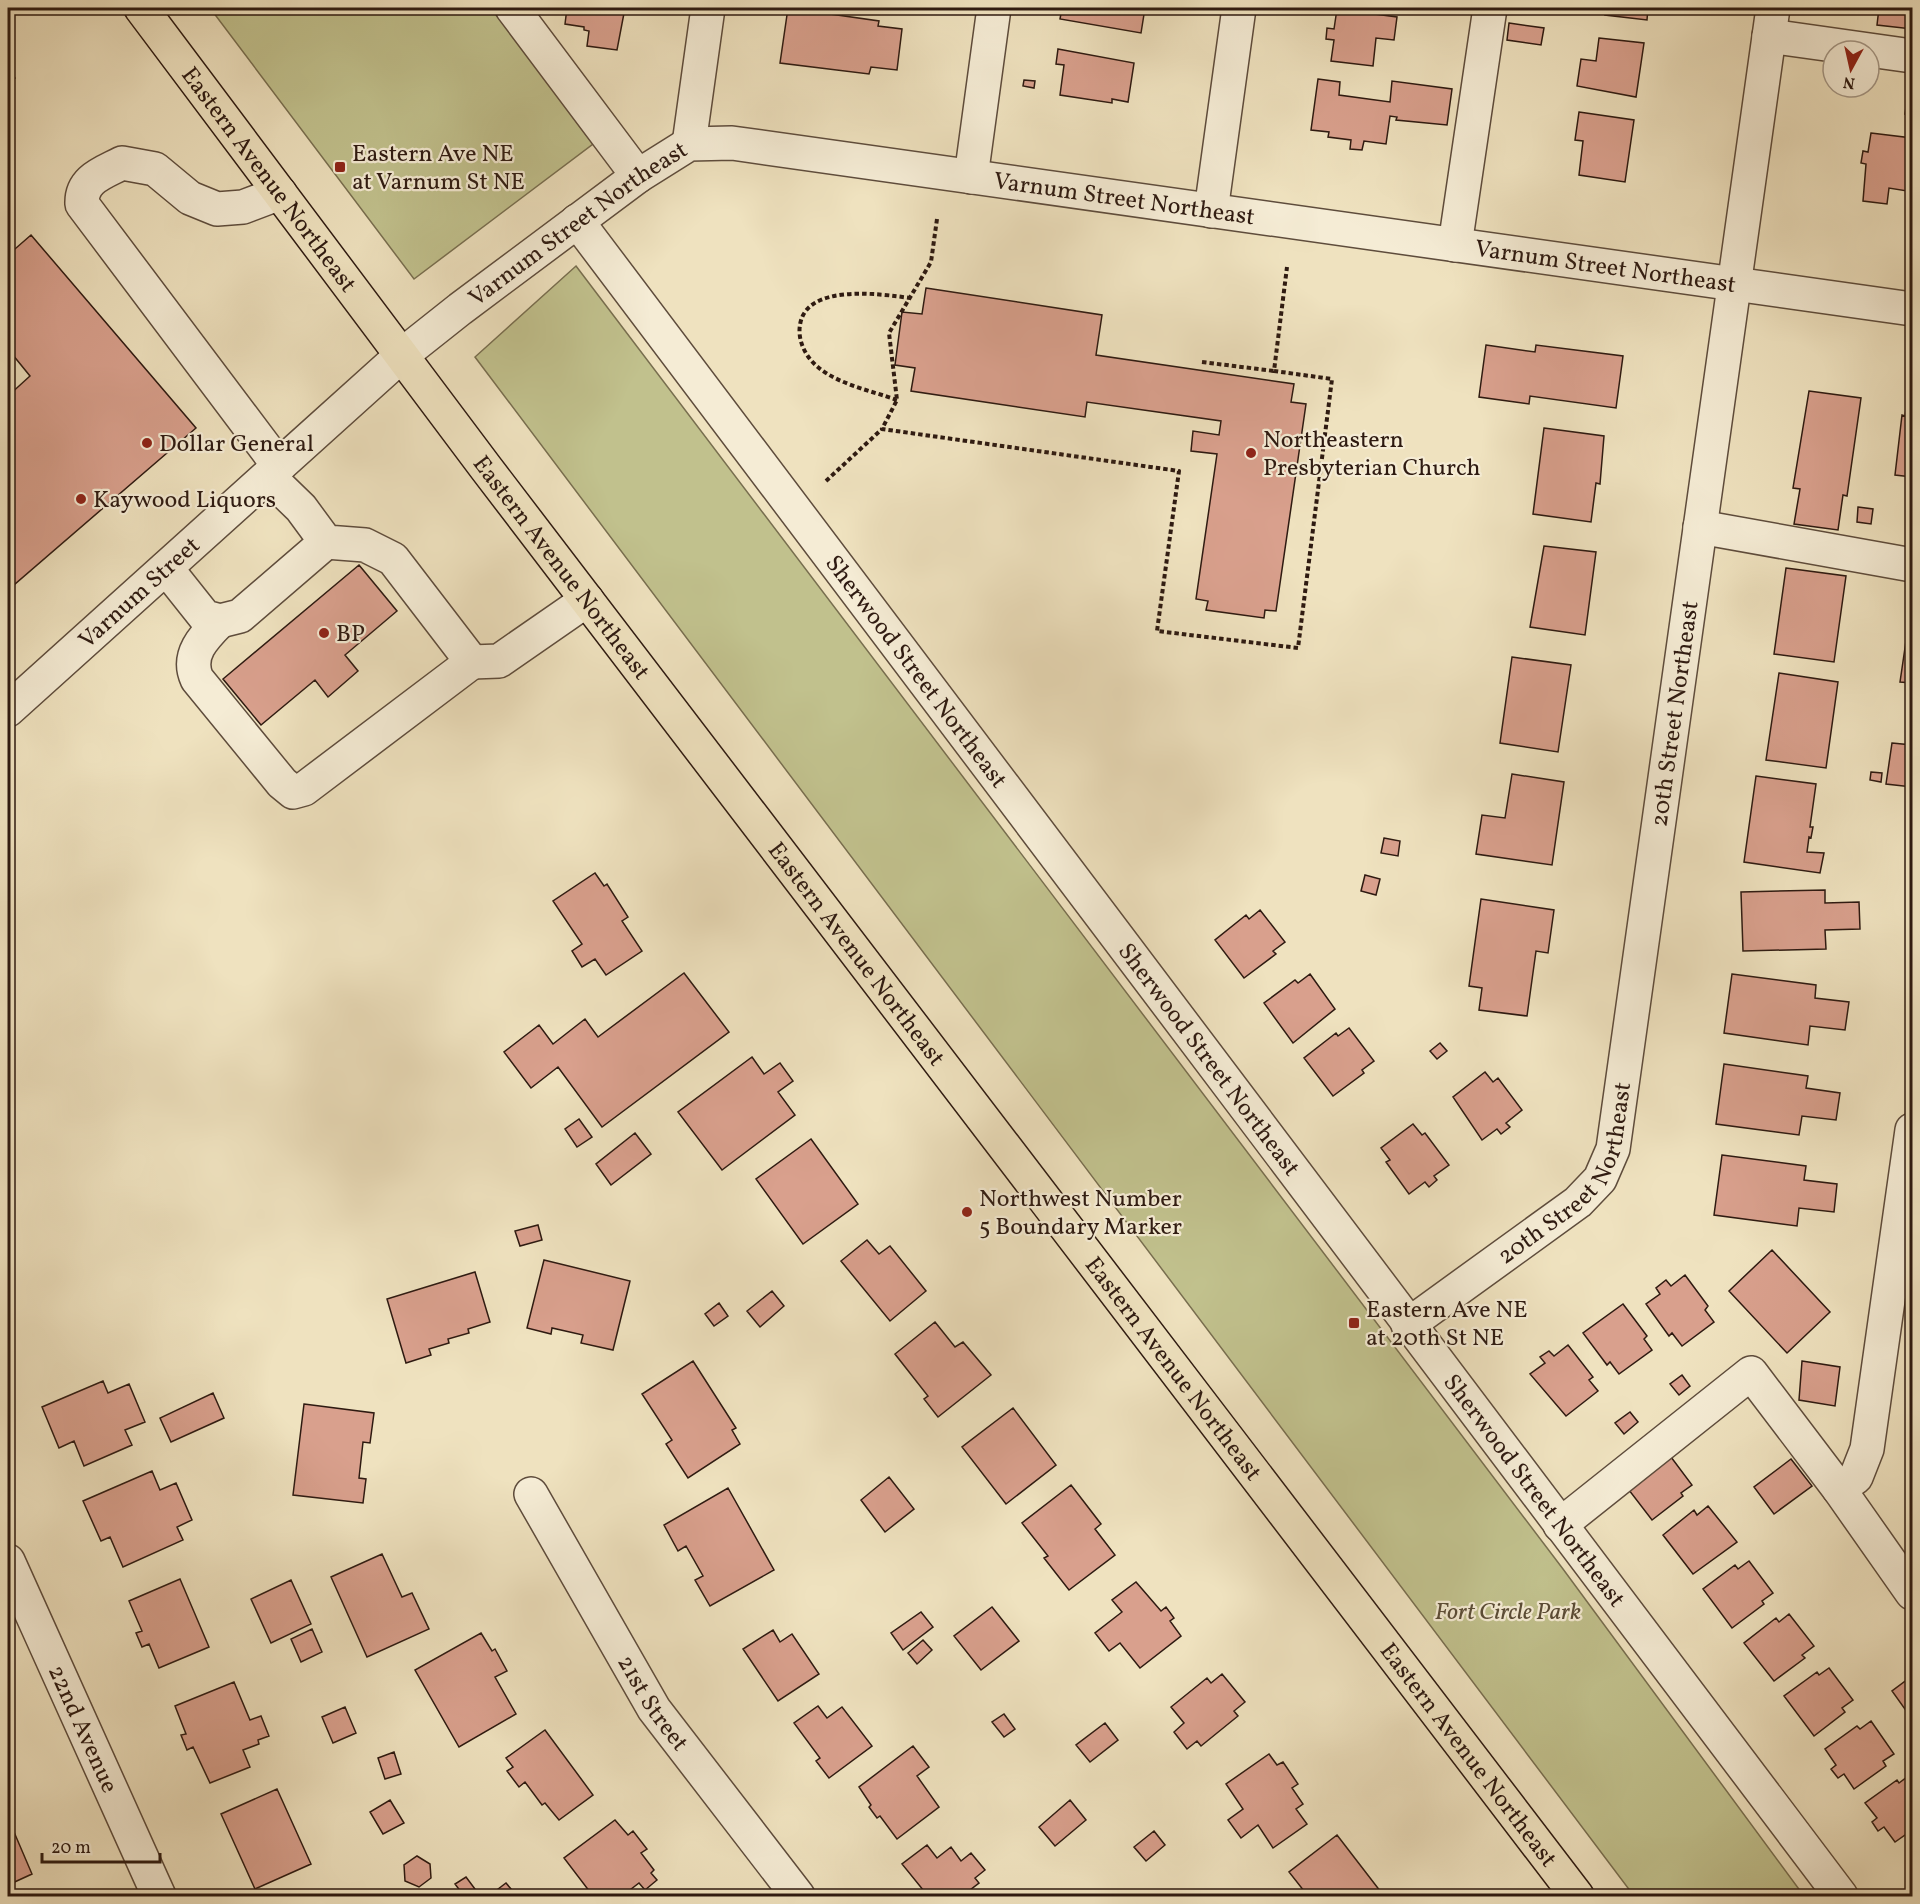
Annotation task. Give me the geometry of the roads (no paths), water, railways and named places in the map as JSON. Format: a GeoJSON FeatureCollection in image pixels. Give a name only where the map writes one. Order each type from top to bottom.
{"type":"FeatureCollection","features":[{"type":"Feature","properties":{"kind":"main road","name":"Eastern Avenue Northeast"},"geometry":{"type":"LineString","coordinates":[[141,8],[587,600],[1577,1896]]}},
{"type":"Feature","properties":{"kind":"street"},"geometry":{"type":"LineString","coordinates":[[512,8],[638,176]]}},
{"type":"Feature","properties":{"kind":"street"},"geometry":{"type":"LineString","coordinates":[[689,144],[708,8]]}},
{"type":"Feature","properties":{"kind":"street"},"geometry":{"type":"LineString","coordinates":[[971,177],[994,8]]}},
{"type":"Feature","properties":{"kind":"street"},"geometry":{"type":"LineString","coordinates":[[1211,211],[1239,8]]}},
{"type":"Feature","properties":{"kind":"street"},"geometry":{"type":"LineString","coordinates":[[1455,245],[1490,8]]}},
{"type":"Feature","properties":{"kind":"street"},"geometry":{"type":"LineString","coordinates":[[1771,22],[1912,56]]}},
{"type":"Feature","properties":{"kind":"street","name":"20th Street Northeast"},"geometry":{"type":"LineString","coordinates":[[1408,1325],[1578,1202],[1590,1191],[1608,1164],[1616,1133],[1771,22]]}},
{"type":"Feature","properties":{"kind":"street","name":"Varnum Street Northeast"},"geometry":{"type":"LineString","coordinates":[[402,355],[638,176],[689,144],[732,143],[1912,309]]}},
{"type":"Feature","properties":{"kind":"street"},"geometry":{"type":"LineString","coordinates":[[280,193],[243,207],[217,209],[190,198],[155,169],[122,163],[89,181],[81,191],[82,204],[326,542]]}},
{"type":"Feature","properties":{"kind":"street","name":"Sherwood Street Northeast"},"geometry":{"type":"LineString","coordinates":[[577,221],[1841,1896]]}},
{"type":"Feature","properties":{"kind":"street","name":"Varnum Street"},"geometry":{"type":"LineString","coordinates":[[8,710],[402,355]]}},
{"type":"Feature","properties":{"kind":"street"},"geometry":{"type":"LineString","coordinates":[[1700,527],[1912,565]]}},
{"type":"Feature","properties":{"kind":"street"},"geometry":{"type":"LineString","coordinates":[[166,568],[205,617],[220,621],[240,616],[326,542],[365,545],[393,559],[472,662]]}},
{"type":"Feature","properties":{"kind":"street"},"geometry":{"type":"LineString","coordinates":[[220,621],[194,653],[191,668],[204,688],[282,783],[293,792],[304,789],[472,662],[499,661],[587,600]]}},
{"type":"Feature","properties":{"kind":"street"},"geometry":{"type":"LineString","coordinates":[[1839,1489],[1856,1477],[1867,1449],[1912,1130]]}},
{"type":"Feature","properties":{"kind":"street"},"geometry":{"type":"LineString","coordinates":[[1560,1525],[1750,1373],[1839,1489],[1912,1593]]}},
{"type":"Feature","properties":{"kind":"street","name":"21st Street"},"geometry":{"type":"LineString","coordinates":[[531,1494],[654,1708],[798,1896]]}},
{"type":"Feature","properties":{"kind":"street","name":"22nd Avenue"},"geometry":{"type":"LineString","coordinates":[[8,1561],[159,1896]]}},
{"type":"Feature","properties":{"kind":"place","name":"Eastern Ave NE at Varnum St NE"},"geometry":{"type":"Point","coordinates":[340,167]}},
{"type":"Feature","properties":{"kind":"place","name":"Dollar General"},"geometry":{"type":"Point","coordinates":[147,443]}},
{"type":"Feature","properties":{"kind":"place","name":"Northeastern Presbyterian Church"},"geometry":{"type":"Point","coordinates":[1251,453]}},
{"type":"Feature","properties":{"kind":"place","name":"Kaywood Liquors"},"geometry":{"type":"Point","coordinates":[81,499]}},
{"type":"Feature","properties":{"kind":"place","name":"BP"},"geometry":{"type":"Point","coordinates":[324,633]}},
{"type":"Feature","properties":{"kind":"place","name":"Northwest Number 5 Boundary Marker"},"geometry":{"type":"Point","coordinates":[967,1212]}},
{"type":"Feature","properties":{"kind":"place","name":"Eastern Ave NE at 20th St NE"},"geometry":{"type":"Point","coordinates":[1354,1323]}},
{"type":"Feature","properties":{"kind":"park label","name":"Fort Circle Park"},"geometry":{"type":"Point","coordinates":[1508,1611]}}]}
